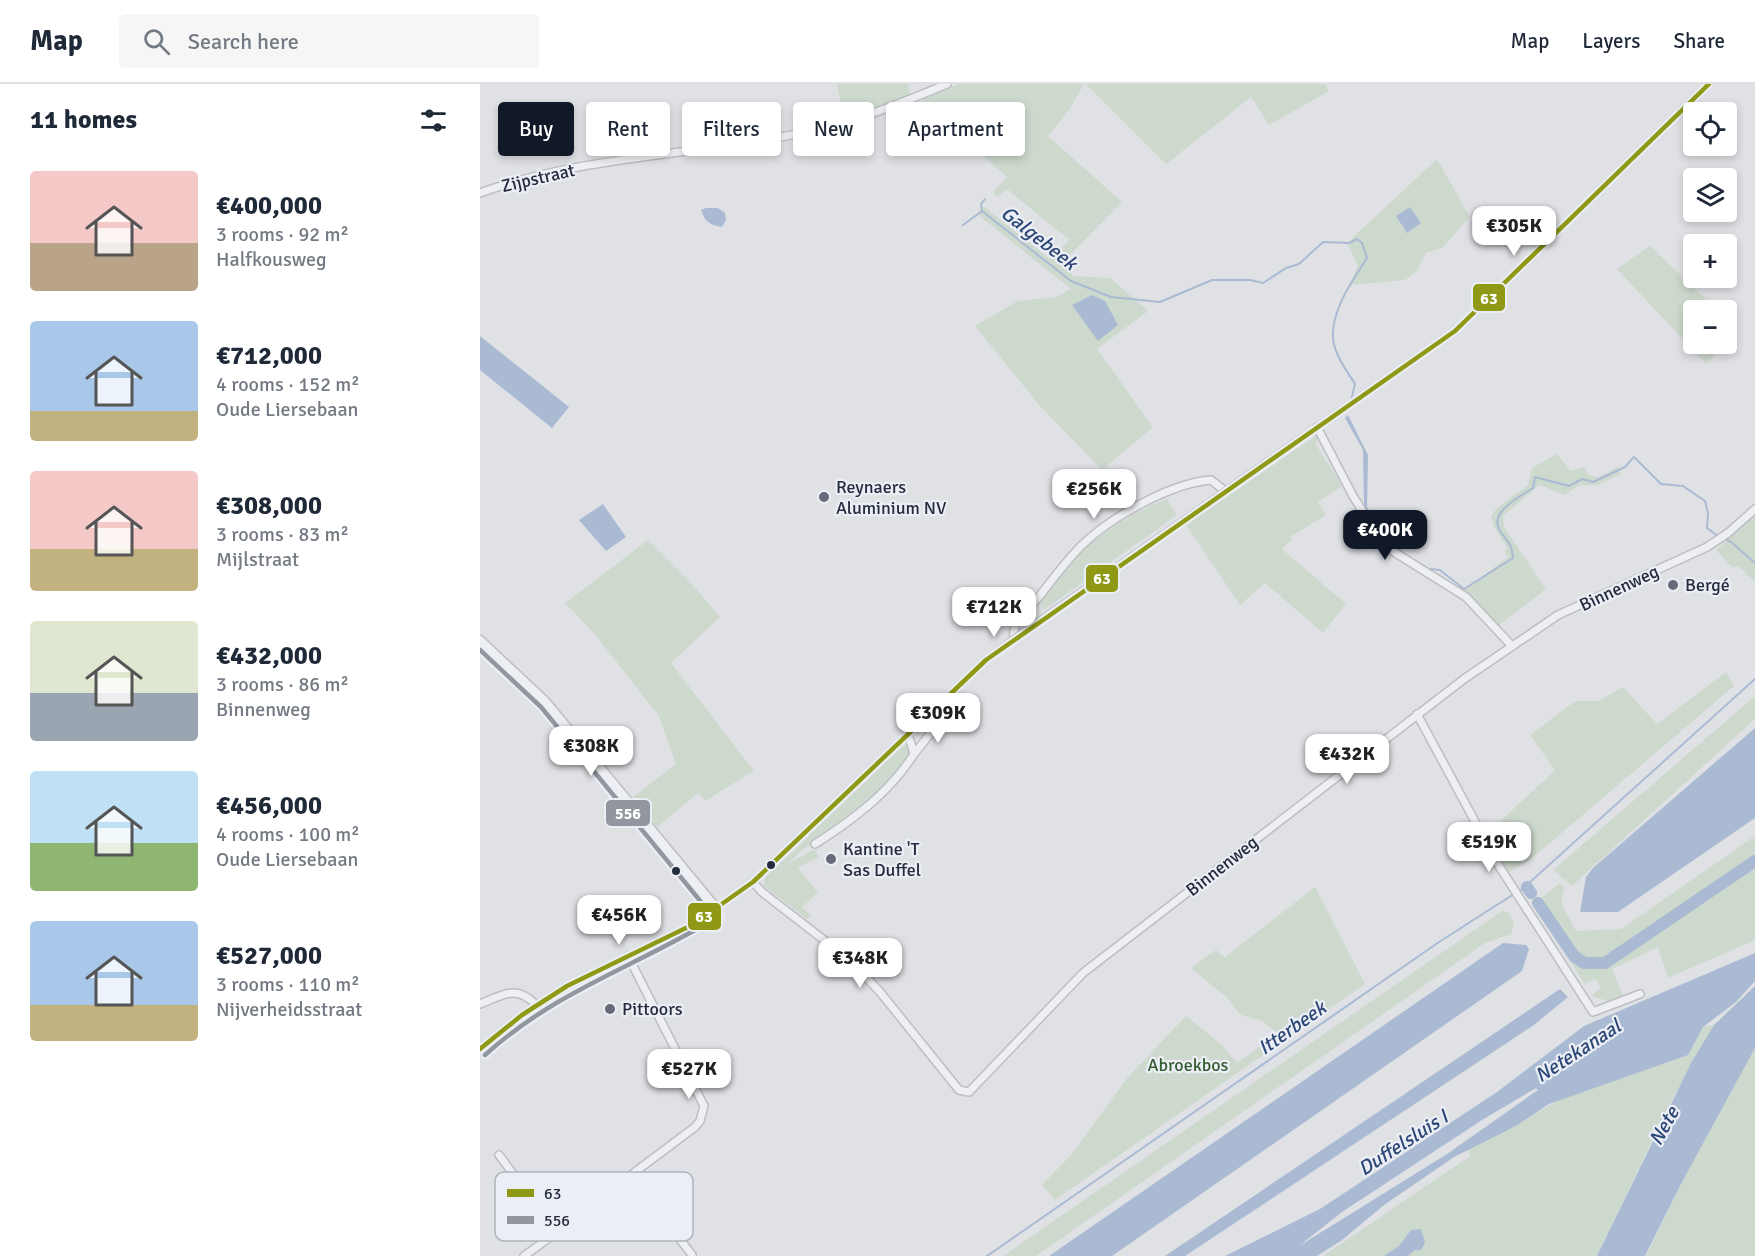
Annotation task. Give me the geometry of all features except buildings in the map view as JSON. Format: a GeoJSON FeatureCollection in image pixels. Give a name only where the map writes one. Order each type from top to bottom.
{"type":"FeatureCollection","features":[{"type":"Feature","properties":{"kind":"main road"},"geometry":{"type":"LineString","coordinates":[[480,1049],[536,1005],[567,986],[683,930],[717,909],[753,882],[986,660],[1467,321],[1709,84]]}},
{"type":"Feature","properties":{"kind":"street","name":"Zijpstraat"},"geometry":{"type":"LineString","coordinates":[[480,193],[555,172],[831,126],[910,100],[946,84]]}},
{"type":"Feature","properties":{"kind":"street"},"geometry":{"type":"LineString","coordinates":[[1317,427],[1353,496],[1363,512],[1377,525],[1394,552],[1466,597],[1512,646]]}},
{"type":"Feature","properties":{"kind":"street"},"geometry":{"type":"LineString","coordinates":[[1014,639],[1014,624],[1055,575],[1083,544],[1113,522],[1141,504],[1199,480],[1211,480],[1225,491]]}},
{"type":"Feature","properties":{"kind":"street","name":"Binnenweg"},"geometry":{"type":"LineString","coordinates":[[753,882],[762,892],[851,961],[880,992],[959,1090],[969,1092],[1083,973],[1417,714],[1558,615],[1707,548],[1728,533],[1755,508]]}},
{"type":"Feature","properties":{"kind":"street"},"geometry":{"type":"LineString","coordinates":[[480,640],[546,702],[717,909]]}},
{"type":"Feature","properties":{"kind":"street"},"geometry":{"type":"LineString","coordinates":[[1417,714],[1499,866],[1593,1012],[1640,994]]}},
{"type":"Feature","properties":{"kind":"street"},"geometry":{"type":"LineString","coordinates":[[816,844],[855,817],[886,789],[942,719]]}},
{"type":"Feature","properties":{"kind":"street"},"geometry":{"type":"LineString","coordinates":[[908,734],[914,754]]}},
{"type":"Feature","properties":{"kind":"street"},"geometry":{"type":"LineString","coordinates":[[628,956],[704,1106],[700,1121],[695,1127],[635,1172]]}},
{"type":"Feature","properties":{"kind":"street"},"geometry":{"type":"LineString","coordinates":[[480,1004],[516,992],[527,994],[536,1005]]}},
{"type":"Feature","properties":{"kind":"street"},"geometry":{"type":"LineString","coordinates":[[499,1155],[512,1172]]}},
{"type":"Feature","properties":{"kind":"street"},"geometry":{"type":"LineString","coordinates":[[524,1256],[545,1241]]}},
{"type":"Feature","properties":{"kind":"street"},"geometry":{"type":"LineString","coordinates":[[681,1241],[692,1255]]}},
{"type":"Feature","properties":{"kind":"green space"},"geometry":{"type":"Polygon","coordinates":[[[837,84],[908,84],[911,96],[874,107],[874,102],[840,102],[837,84]]]}},
{"type":"Feature","properties":{"kind":"green space"},"geometry":{"type":"Polygon","coordinates":[[[958,84],[1084,84],[1069,110],[1048,136],[1122,202],[1063,262],[1073,276],[1110,278],[1148,311],[1097,349],[1153,427],[1102,470],[1040,406],[975,326],[1018,301],[1056,297],[1071,289],[977,214],[984,207],[1050,259],[1069,240],[1007,189],[998,197],[993,192],[1007,177],[983,156],[1025,156],[1025,102],[922,102],[922,100],[958,84]]]}},
{"type":"Feature","properties":{"kind":"green space"},"geometry":{"type":"Polygon","coordinates":[[[1086,84],[1325,84],[1329,91],[1269,125],[1251,97],[1166,164],[1086,84]]]}},
{"type":"Feature","properties":{"kind":"green space"},"geometry":{"type":"Polygon","coordinates":[[[1437,159],[1470,217],[1442,248],[1426,253],[1418,270],[1405,280],[1349,285],[1358,266],[1347,243],[1437,159]]]}},
{"type":"Feature","properties":{"kind":"green space"},"geometry":{"type":"Polygon","coordinates":[[[1650,246],[1683,278],[1683,288],[1694,288],[1707,300],[1683,300],[1683,339],[1617,269],[1650,246]]]}},
{"type":"Feature","properties":{"kind":"green space"},"geometry":{"type":"Polygon","coordinates":[[[1697,354],[1716,354],[1706,364],[1697,354]]]}},
{"type":"Feature","properties":{"kind":"green space"},"geometry":{"type":"Polygon","coordinates":[[[1317,435],[1320,439],[1315,443],[1342,486],[1318,502],[1326,515],[1290,537],[1292,540],[1282,549],[1346,604],[1323,633],[1265,583],[1240,605],[1186,525],[1317,435]]]}},
{"type":"Feature","properties":{"kind":"green space"},"geometry":{"type":"Polygon","coordinates":[[[1557,454],[1570,471],[1584,467],[1590,476],[1599,477],[1617,467],[1621,474],[1597,485],[1579,485],[1565,495],[1539,485],[1503,516],[1504,527],[1546,589],[1498,626],[1463,591],[1508,557],[1504,551],[1507,548],[1494,527],[1491,516],[1497,508],[1528,485],[1532,468],[1557,454]]]}},
{"type":"Feature","properties":{"kind":"green space"},"geometry":{"type":"Polygon","coordinates":[[[1167,499],[1177,515],[1044,610],[1039,599],[1081,553],[1112,528],[1167,499]]]}},
{"type":"Feature","properties":{"kind":"green space"},"geometry":{"type":"Polygon","coordinates":[[[1755,515],[1755,582],[1739,567],[1732,567],[1716,550],[1755,515]]]}},
{"type":"Feature","properties":{"kind":"green space"},"geometry":{"type":"Polygon","coordinates":[[[648,540],[691,583],[720,617],[671,663],[754,771],[705,801],[698,793],[657,827],[632,798],[676,764],[659,716],[593,632],[565,603],[648,540]]]}},
{"type":"Feature","properties":{"kind":"green space"},"geometry":{"type":"Polygon","coordinates":[[[1726,672],[1734,686],[1530,860],[1507,873],[1486,835],[1555,770],[1530,735],[1575,701],[1599,701],[1623,687],[1657,724],[1726,672]]]}},
{"type":"Feature","properties":{"kind":"green space"},"geometry":{"type":"Polygon","coordinates":[[[1755,696],[1755,719],[1572,886],[1553,870],[1755,696]]]}},
{"type":"Feature","properties":{"kind":"green space"},"geometry":{"type":"Polygon","coordinates":[[[904,745],[911,751],[906,764],[893,779],[789,863],[815,849],[819,857],[798,868],[818,893],[802,907],[811,915],[807,919],[764,886],[765,878],[904,745]]]}},
{"type":"Feature","properties":{"kind":"green space"},"geometry":{"type":"Polygon","coordinates":[[[1755,836],[1755,940],[1668,978],[1658,947],[1612,969],[1623,996],[1611,1002],[1591,996],[1601,988],[1595,979],[1585,984],[1533,905],[1560,883],[1564,888],[1561,903],[1576,931],[1621,929],[1755,836]]]}},
{"type":"Feature","properties":{"kind":"green space","name":"Abroekbos"},"geometry":{"type":"Polygon","coordinates":[[[1315,887],[1365,984],[1055,1200],[1042,1185],[1071,1155],[1128,1077],[1186,1016],[1222,1045],[1237,1063],[1278,1033],[1262,1021],[1241,1015],[1226,997],[1191,968],[1216,950],[1225,957],[1315,887]]]}},
{"type":"Feature","properties":{"kind":"green space"},"geometry":{"type":"Polygon","coordinates":[[[1502,911],[1508,912],[1514,923],[1511,934],[1485,943],[1036,1256],[1003,1256],[1502,911]]]}},
{"type":"Feature","properties":{"kind":"green space"},"geometry":{"type":"Polygon","coordinates":[[[1714,1025],[1670,1103],[1597,1256],[1408,1256],[1415,1250],[1421,1229],[1411,1230],[1399,1246],[1384,1256],[1323,1256],[1470,1156],[1467,1149],[1516,1126],[1556,1101],[1687,1055],[1703,1027],[1714,1025]]]}},
{"type":"Feature","properties":{"kind":"green space"},"geometry":{"type":"Polygon","coordinates":[[[1755,1048],[1755,1256],[1646,1256],[1681,1184],[1755,1048]]]}},
{"type":"Feature","properties":{"kind":"water"},"geometry":{"type":"Polygon","coordinates":[[[1410,207],[1421,223],[1407,233],[1396,216],[1410,207]]]}},
{"type":"Feature","properties":{"kind":"water"},"geometry":{"type":"Polygon","coordinates":[[[718,208],[725,213],[726,220],[722,227],[706,220],[701,210],[718,208]]]}},
{"type":"Feature","properties":{"kind":"water"},"geometry":{"type":"Polygon","coordinates":[[[1092,295],[1105,301],[1118,325],[1098,341],[1072,305],[1092,295]]]}},
{"type":"Feature","properties":{"kind":"water"},"geometry":{"type":"Polygon","coordinates":[[[480,336],[569,407],[552,428],[480,370],[480,336]]]}},
{"type":"Feature","properties":{"kind":"water"},"geometry":{"type":"Polygon","coordinates":[[[1348,415],[1368,455],[1367,510],[1364,505],[1363,450],[1345,418],[1348,415]]]}},
{"type":"Feature","properties":{"kind":"water"},"geometry":{"type":"Polygon","coordinates":[[[603,504],[626,537],[606,551],[579,520],[603,504]]]}},
{"type":"Feature","properties":{"kind":"water"},"geometry":{"type":"Polygon","coordinates":[[[1755,728],[1755,818],[1618,912],[1580,912],[1586,877],[1593,868],[1755,728]]]}},
{"type":"Feature","properties":{"kind":"water"},"geometry":{"type":"Polygon","coordinates":[[[1503,943],[1526,945],[1529,949],[1522,971],[1112,1256],[1049,1256],[1503,943]]]}},
{"type":"Feature","properties":{"kind":"water","name":"Netekanaal"},"geometry":{"type":"Polygon","coordinates":[[[1755,953],[1755,981],[1736,1002],[1703,1027],[1688,1055],[1549,1104],[1516,1126],[1454,1157],[1384,1205],[1342,1240],[1317,1256],[1225,1256],[1320,1209],[1497,1092],[1584,1026],[1755,953]],[[1536,1088],[1482,1120],[1342,1212],[1299,1246],[1447,1154],[1538,1090],[1536,1088]]]}},
{"type":"Feature","properties":{"kind":"water","name":"Nete"},"geometry":{"type":"Polygon","coordinates":[[[1755,986],[1755,1048],[1681,1184],[1645,1256],[1597,1256],[1691,1063],[1714,1025],[1755,986]]]}},
{"type":"Feature","properties":{"kind":"water"},"geometry":{"type":"Polygon","coordinates":[[[1560,989],[1568,997],[1534,1025],[1185,1256],[1165,1256],[1560,989]]]}},
{"type":"Feature","properties":{"kind":"water"},"geometry":{"type":"Polygon","coordinates":[[[1421,1229],[1425,1243],[1421,1250],[1415,1250],[1408,1256],[1384,1256],[1399,1246],[1411,1230],[1421,1229]]]}},
{"type":"Feature","properties":{"kind":"waterway","name":"Galgebeek"},"geometry":{"type":"LineString","coordinates":[[985,199],[981,204],[982,211],[1071,281],[1111,297],[1160,302],[1212,280],[1250,280],[1263,283],[1286,268],[1299,264],[1323,242],[1349,243],[1357,239],[1362,243],[1367,258],[1339,306],[1333,327],[1336,350],[1355,384],[1351,401]]}},
{"type":"Feature","properties":{"kind":"waterway"},"geometry":{"type":"LineString","coordinates":[[963,225],[982,211]]}},
{"type":"Feature","properties":{"kind":"waterway","name":"Galgebeek"},"geometry":{"type":"LineString","coordinates":[[1387,535],[1403,554],[1429,569],[1440,570],[1464,589],[1513,558],[1510,545],[1497,522],[1508,505],[1533,488],[1535,477],[1569,486],[1582,479],[1593,482],[1625,467],[1634,457],[1661,484],[1683,486],[1705,501],[1708,513],[1707,528],[1718,536]]}},
{"type":"Feature","properties":{"kind":"waterway","name":"Galgebeek"},"geometry":{"type":"LineString","coordinates":[[1367,509],[1374,518]]}},
{"type":"Feature","properties":{"kind":"waterway","name":"Galgebeek"},"geometry":{"type":"LineString","coordinates":[[1723,538],[1755,563]]}},
{"type":"Feature","properties":{"kind":"waterway"},"geometry":{"type":"LineString","coordinates":[[1519,892],[1755,679]]}},
{"type":"Feature","properties":{"kind":"waterway"},"geometry":{"type":"LineString","coordinates":[[1538,903],[1574,956],[1584,963],[1605,963],[1755,861]]}},
{"type":"Feature","properties":{"kind":"waterway","name":"Itterbeek"},"geometry":{"type":"LineString","coordinates":[[1527,887],[1531,893]]}},
{"type":"Feature","properties":{"kind":"waterway","name":"Itterbeek"},"geometry":{"type":"LineString","coordinates":[[987,1256],[1439,942],[1514,894]]}},
{"type":"Feature","properties":{"kind":"transit line","name":"63"},"geometry":{"type":"LineString","coordinates":[[480,1049],[522,1015],[567,986],[692,925],[753,882],[986,660],[1455,331],[1709,84]]}},
{"type":"Feature","properties":{"kind":"transit line","name":"556"},"geometry":{"type":"LineString","coordinates":[[480,650],[541,707],[711,914]]}},
{"type":"Feature","properties":{"kind":"transit line","name":"556"},"geometry":{"type":"LineString","coordinates":[[485,1055],[541,1012],[721,915]]}},
{"type":"Feature","properties":{"kind":"place","name":"Reynaers Aluminium NV"},"geometry":{"type":"Point","coordinates":[824,497]}},
{"type":"Feature","properties":{"kind":"place","name":"Bergé"},"geometry":{"type":"Point","coordinates":[1673,585]}},
{"type":"Feature","properties":{"kind":"place","name":"Kantine 'T Sas Duffel"},"geometry":{"type":"Point","coordinates":[831,859]}},
{"type":"Feature","properties":{"kind":"place","name":"Pittoors"},"geometry":{"type":"Point","coordinates":[610,1009]}},
{"type":"Feature","properties":{"kind":"water label","name":"Duffelsluis I"},"geometry":{"type":"Point","coordinates":[1403,1143]}}]}
